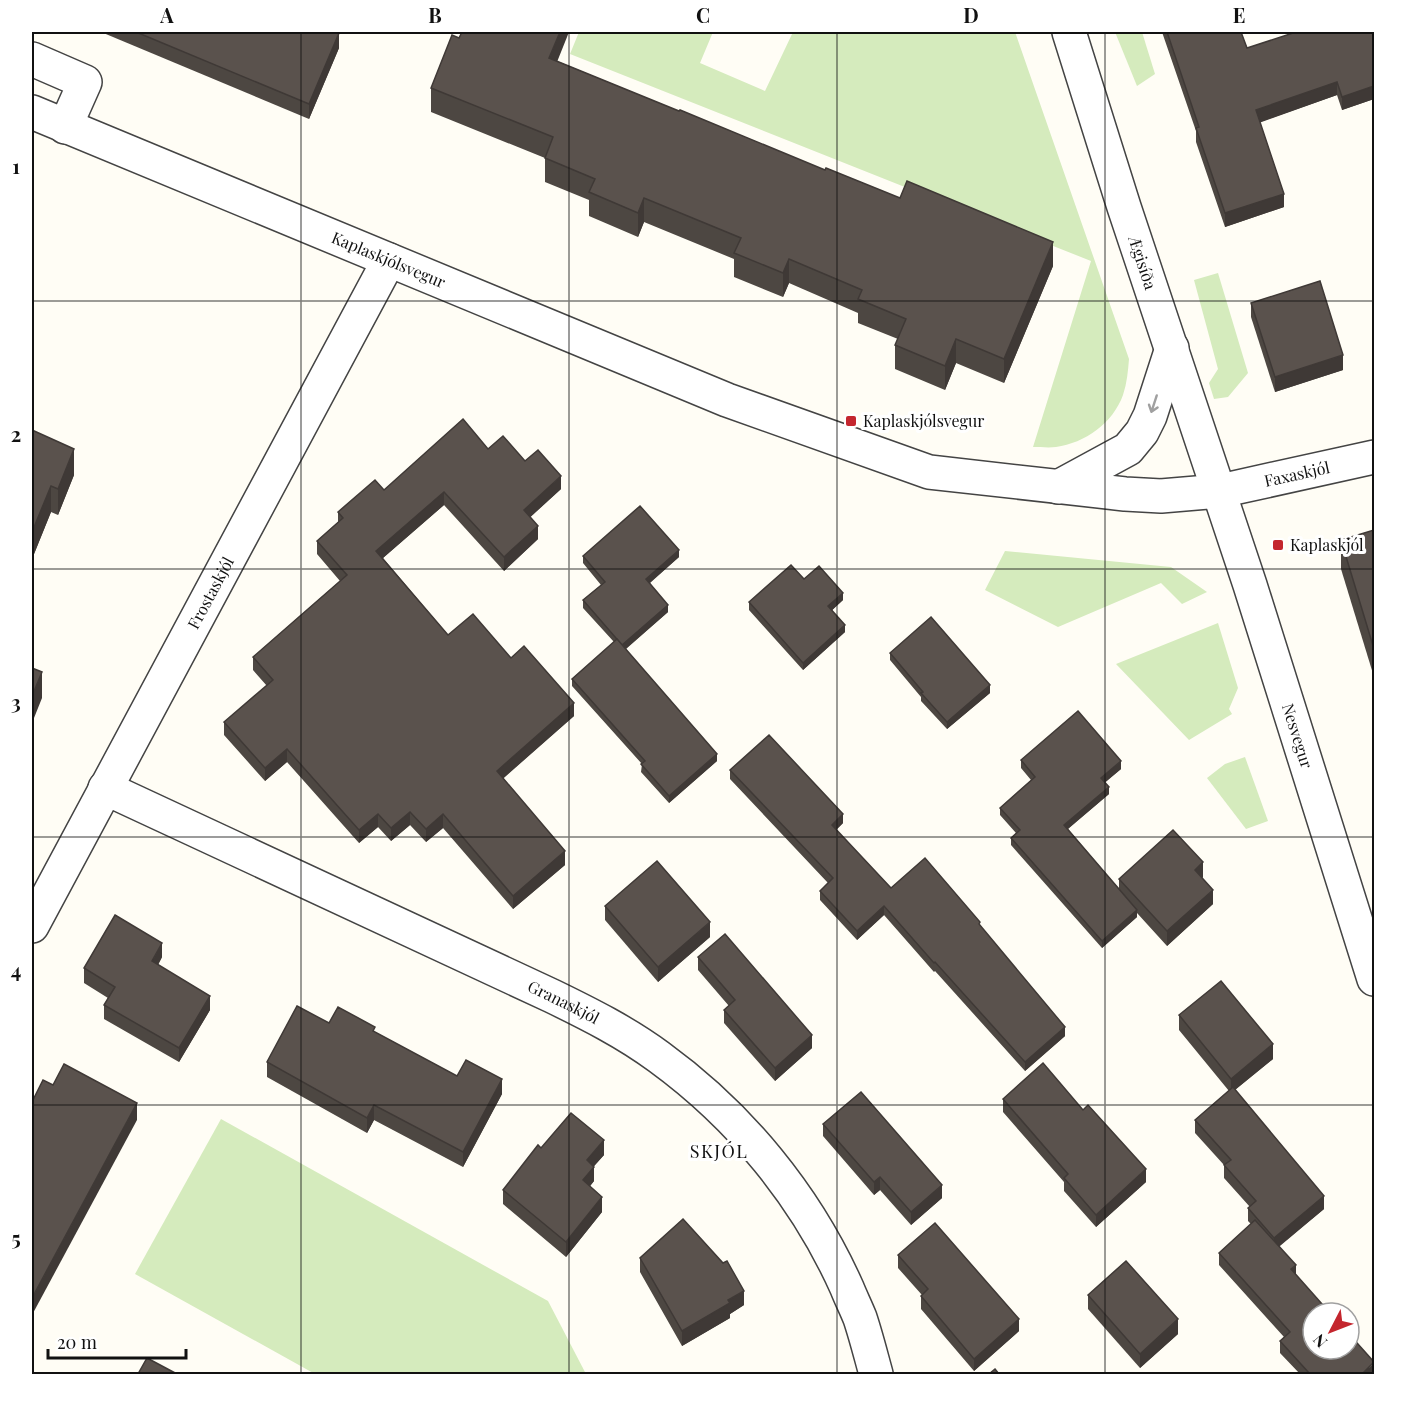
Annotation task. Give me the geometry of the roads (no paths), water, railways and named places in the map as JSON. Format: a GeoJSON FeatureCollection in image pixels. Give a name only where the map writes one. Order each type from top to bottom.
{"type":"FeatureCollection","features":[{"type":"Feature","properties":{"kind":"street","name":"Ægisíða"},"geometry":{"type":"LineString","coordinates":[[1069,32],[1124,207],[1220,491]]}},
{"type":"Feature","properties":{"kind":"street"},"geometry":{"type":"LineString","coordinates":[[32,59],[85,82],[65,127]]}},
{"type":"Feature","properties":{"kind":"street","name":"Kaplaskjólsvegur"},"geometry":{"type":"LineString","coordinates":[[32,112],[727,400],[929,472],[1125,494],[1161,496],[1220,491]]}},
{"type":"Feature","properties":{"kind":"street","name":"Frostaskjól"},"geometry":{"type":"LineString","coordinates":[[32,926],[389,260]]}},
{"type":"Feature","properties":{"kind":"street"},"geometry":{"type":"LineString","coordinates":[[1058,487],[1128,449],[1142,432],[1150,416],[1172,348]]}},
{"type":"Feature","properties":{"kind":"street","name":"Faxaskjól"},"geometry":{"type":"LineString","coordinates":[[1220,491],[1374,457]]}},
{"type":"Feature","properties":{"kind":"street","name":"Nesvegur"},"geometry":{"type":"LineString","coordinates":[[1220,491],[1374,979]]}},
{"type":"Feature","properties":{"kind":"street","name":"Granaskjól"},"geometry":{"type":"LineString","coordinates":[[105,789],[552,996],[607,1023],[658,1056],[706,1095],[745,1133],[780,1174],[805,1210],[837,1267],[859,1316],[876,1374]]}},
{"type":"Feature","properties":{"kind":"place","name":"Kaplaskjólsvegur"},"geometry":{"type":"Point","coordinates":[851,421]}},
{"type":"Feature","properties":{"kind":"place","name":"Kaplaskjól"},"geometry":{"type":"Point","coordinates":[1278,545]}},
{"type":"Feature","properties":{"kind":"district","name":"SKJÓL"},"geometry":{"type":"Point","coordinates":[719,1152]}}]}
